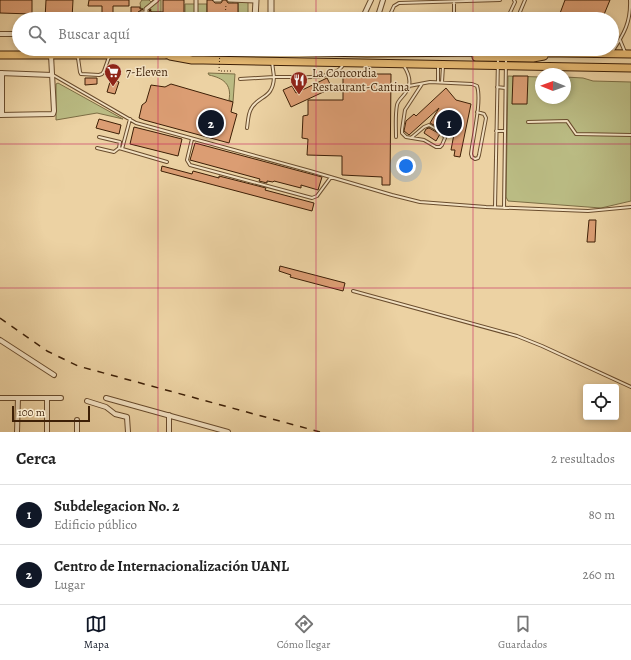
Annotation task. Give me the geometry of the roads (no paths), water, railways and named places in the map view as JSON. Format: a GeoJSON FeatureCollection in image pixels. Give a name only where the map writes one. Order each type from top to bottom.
{"type":"FeatureCollection","features":[{"type":"Feature","properties":{"kind":"highway"},"geometry":{"type":"LineString","coordinates":[[0,55],[12,55]]}},
{"type":"Feature","properties":{"kind":"highway"},"geometry":{"type":"LineString","coordinates":[[170,56],[192,60],[631,68]]}},
{"type":"Feature","properties":{"kind":"highway"},"geometry":{"type":"LineString","coordinates":[[462,56],[498,57]]}},
{"type":"Feature","properties":{"kind":"highway"},"geometry":{"type":"LineString","coordinates":[[522,56],[533,58],[542,56]]}},
{"type":"Feature","properties":{"kind":"street"},"geometry":{"type":"LineString","coordinates":[[146,12],[146,9],[157,0]]}},
{"type":"Feature","properties":{"kind":"street"},"geometry":{"type":"LineString","coordinates":[[196,0],[196,12]]}},
{"type":"Feature","properties":{"kind":"street"},"geometry":{"type":"LineString","coordinates":[[215,0],[220,0]]}},
{"type":"Feature","properties":{"kind":"street"},"geometry":{"type":"LineString","coordinates":[[229,0],[256,0],[255,12]]}},
{"type":"Feature","properties":{"kind":"street"},"geometry":{"type":"LineString","coordinates":[[271,0],[271,12]]}},
{"type":"Feature","properties":{"kind":"street"},"geometry":{"type":"LineString","coordinates":[[365,12],[371,0]]}},
{"type":"Feature","properties":{"kind":"street"},"geometry":{"type":"LineString","coordinates":[[379,12],[383,0]]}},
{"type":"Feature","properties":{"kind":"street"},"geometry":{"type":"LineString","coordinates":[[0,34],[12,34]]}},
{"type":"Feature","properties":{"kind":"street"},"geometry":{"type":"LineString","coordinates":[[51,56],[54,111],[53,114],[1,115],[1,73],[52,75]]}},
{"type":"Feature","properties":{"kind":"street"},"geometry":{"type":"LineString","coordinates":[[0,340],[54,375]]}},
{"type":"Feature","properties":{"kind":"street"},"geometry":{"type":"LineString","coordinates":[[0,398],[61,398]]}},
{"type":"Feature","properties":{"kind":"street"},"geometry":{"type":"LineString","coordinates":[[17,432],[18,398]]}},
{"type":"Feature","properties":{"kind":"street"},"geometry":{"type":"LineString","coordinates":[[47,398],[47,432]]}},
{"type":"Feature","properties":{"kind":"street"},"geometry":{"type":"LineString","coordinates":[[106,398],[228,432]]}},
{"type":"Feature","properties":{"kind":"street"},"geometry":{"type":"LineString","coordinates":[[87,402],[106,407],[115,414],[126,416],[128,420],[128,432]]}},
{"type":"Feature","properties":{"kind":"street"},"geometry":{"type":"LineString","coordinates":[[169,415],[169,432]]}},
{"type":"Feature","properties":{"kind":"street"},"geometry":{"type":"LineString","coordinates":[[77,420],[77,432]]}},
{"type":"Feature","properties":{"kind":"lane"},"geometry":{"type":"LineString","coordinates":[[392,12],[397,3],[500,0]]}},
{"type":"Feature","properties":{"kind":"lane"},"geometry":{"type":"LineString","coordinates":[[511,12],[515,2],[514,0]]}},
{"type":"Feature","properties":{"kind":"lane"},"geometry":{"type":"LineString","coordinates":[[520,12],[525,0]]}},
{"type":"Feature","properties":{"kind":"lane"},"geometry":{"type":"LineString","coordinates":[[629,54],[620,40],[629,20],[630,0]]}},
{"type":"Feature","properties":{"kind":"lane"},"geometry":{"type":"LineString","coordinates":[[454,2],[454,12]]}},
{"type":"Feature","properties":{"kind":"lane"},"geometry":{"type":"LineString","coordinates":[[77,56],[80,72],[83,75],[102,74],[110,56]]}},
{"type":"Feature","properties":{"kind":"lane"},"geometry":{"type":"LineString","coordinates":[[504,208],[506,56]]}},
{"type":"Feature","properties":{"kind":"lane"},"geometry":{"type":"LineString","coordinates":[[495,207],[498,57]]}},
{"type":"Feature","properties":{"kind":"lane"},"geometry":{"type":"LineString","coordinates":[[247,128],[250,109],[273,88],[274,77],[271,61]]}},
{"type":"Feature","properties":{"kind":"lane"},"geometry":{"type":"LineString","coordinates":[[240,79],[328,75],[341,69],[344,62]]}},
{"type":"Feature","properties":{"kind":"lane"},"geometry":{"type":"LineString","coordinates":[[396,137],[398,103],[409,86],[408,75],[402,63]]}},
{"type":"Feature","properties":{"kind":"lane"},"geometry":{"type":"LineString","coordinates":[[438,82],[440,64]]}},
{"type":"Feature","properties":{"kind":"lane"},"geometry":{"type":"LineString","coordinates":[[440,64],[442,82]]}},
{"type":"Feature","properties":{"kind":"lane"},"geometry":{"type":"LineString","coordinates":[[52,75],[136,123],[420,202],[504,208],[588,210],[631,206]]}},
{"type":"Feature","properties":{"kind":"lane"},"geometry":{"type":"LineString","coordinates":[[409,86],[438,82],[472,84],[477,86],[477,112],[471,154],[472,157],[476,159],[479,155],[486,118],[484,114],[477,112]]}},
{"type":"Feature","properties":{"kind":"lane"},"geometry":{"type":"LineString","coordinates":[[411,138],[424,127],[429,125],[443,133],[445,138],[440,147],[436,147],[424,140],[411,138],[402,133],[405,110],[422,84]]}},
{"type":"Feature","properties":{"kind":"lane"},"geometry":{"type":"LineString","coordinates":[[497,88],[505,88]]}},
{"type":"Feature","properties":{"kind":"lane"},"geometry":{"type":"LineString","coordinates":[[122,149],[130,119]]}},
{"type":"Feature","properties":{"kind":"lane"},"geometry":{"type":"LineString","coordinates":[[528,122],[567,121],[576,134],[631,135]]}},
{"type":"Feature","properties":{"kind":"lane"},"geometry":{"type":"LineString","coordinates":[[496,131],[504,131]]}},
{"type":"Feature","properties":{"kind":"lane"},"geometry":{"type":"LineString","coordinates":[[97,148],[114,152],[119,148],[120,142],[99,137]]}},
{"type":"Feature","properties":{"kind":"lane"},"geometry":{"type":"LineString","coordinates":[[192,138],[187,160],[190,165],[229,176],[312,198],[317,196],[331,177]]}},
{"type":"Feature","properties":{"kind":"lane"},"geometry":{"type":"LineString","coordinates":[[119,148],[167,162]]}},
{"type":"Feature","properties":{"kind":"lane"},"geometry":{"type":"LineString","coordinates":[[353,291],[517,336],[542,346],[631,388]]}},
{"type":"Feature","properties":{"kind":"railway"},"geometry":{"type":"LineString","coordinates":[[0,318],[47,351],[78,366],[320,432]]}},
{"type":"Feature","properties":{"kind":"place","name":"7-Eleven"},"geometry":{"type":"Point","coordinates":[113,87]}},
{"type":"Feature","properties":{"kind":"place","name":"La Concordia Restaurant-Cantina"},"geometry":{"type":"Point","coordinates":[299,95]}},
{"type":"Feature","properties":{"kind":"place","name":"Centro de Internacionalización UANL"},"geometry":{"type":"Point","coordinates":[211,123]}},
{"type":"Feature","properties":{"kind":"place","name":"Subdelegacion No. 2"},"geometry":{"type":"Point","coordinates":[449,123]}}]}
